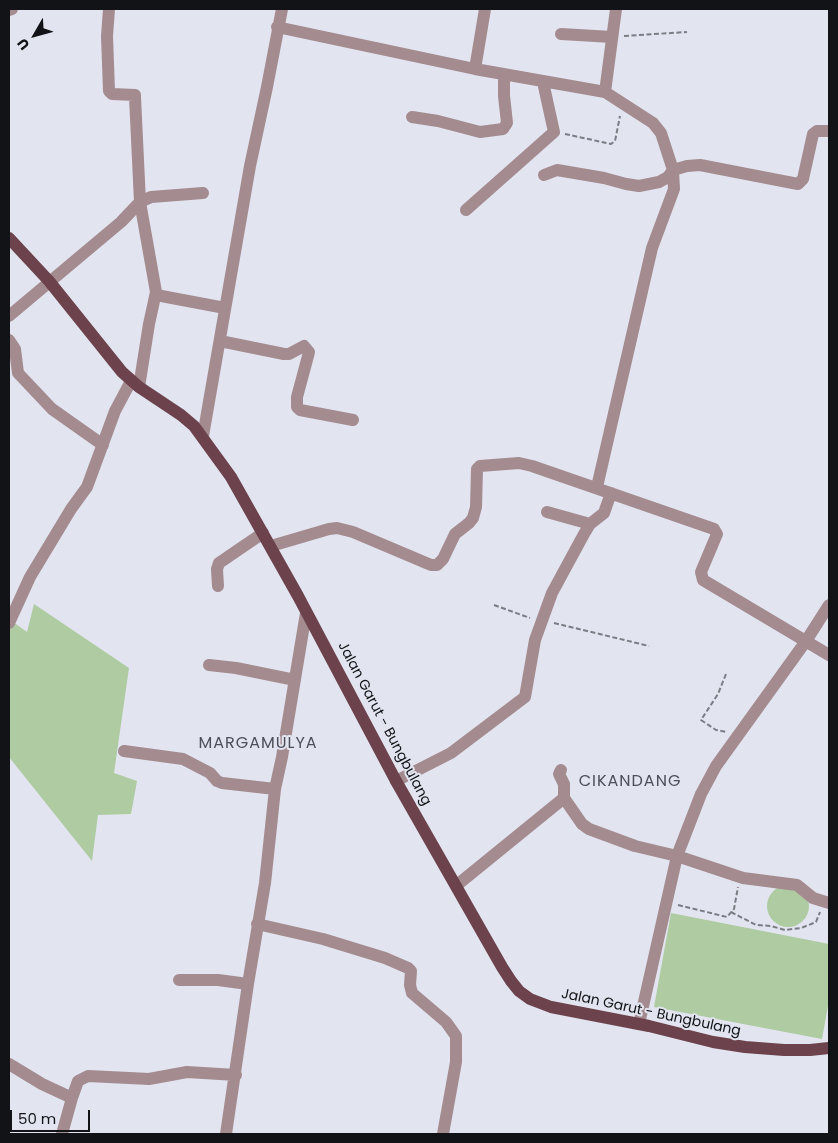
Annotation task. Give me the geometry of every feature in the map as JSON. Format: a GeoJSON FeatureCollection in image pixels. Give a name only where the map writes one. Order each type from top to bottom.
{"type":"FeatureCollection","features":[{"type":"Feature","properties":{"kind":"main road","name":"Jalan Garut - Bungbulang"},"geometry":{"type":"LineString","coordinates":[[9,238],[49,281],[108,355],[135,384],[181,414],[202,436],[231,477],[396,781],[511,982],[519,991],[539,1003],[551,1007],[639,1024],[712,1042],[745,1048],[810,1050],[829,1048]]}},
{"type":"Feature","properties":{"kind":"street"},"geometry":{"type":"LineString","coordinates":[[10,614],[71,509],[87,487],[115,411],[135,384],[156,296],[140,202],[136,96],[135,94],[112,94],[109,91],[107,36],[109,9]]}},
{"type":"Feature","properties":{"kind":"street"},"geometry":{"type":"LineString","coordinates":[[202,436],[250,166],[267,87],[277,26],[282,9]]}},
{"type":"Feature","properties":{"kind":"street"},"geometry":{"type":"LineString","coordinates":[[475,69],[485,9]]}},
{"type":"Feature","properties":{"kind":"street"},"geometry":{"type":"LineString","coordinates":[[605,92],[616,9]]}},
{"type":"Feature","properties":{"kind":"street"},"geometry":{"type":"LineString","coordinates":[[277,26],[475,69],[605,92],[658,128],[663,137],[673,170],[674,189],[652,248],[597,487]]}},
{"type":"Feature","properties":{"kind":"street"},"geometry":{"type":"LineString","coordinates":[[562,34],[612,37]]}},
{"type":"Feature","properties":{"kind":"street"},"geometry":{"type":"LineString","coordinates":[[412,117],[438,121],[480,132],[503,129],[507,123],[504,74]]}},
{"type":"Feature","properties":{"kind":"street"},"geometry":{"type":"LineString","coordinates":[[466,210],[554,132],[543,82]]}},
{"type":"Feature","properties":{"kind":"street"},"geometry":{"type":"LineString","coordinates":[[544,175],[557,170],[639,186],[659,182],[668,177],[673,170],[700,164],[798,184],[803,179],[813,134],[817,131],[829,130]]}},
{"type":"Feature","properties":{"kind":"street"},"geometry":{"type":"LineString","coordinates":[[9,316],[121,222],[140,202],[151,197],[203,194]]}},
{"type":"Feature","properties":{"kind":"street"},"geometry":{"type":"LineString","coordinates":[[156,296],[166,296],[225,308]]}},
{"type":"Feature","properties":{"kind":"street"},"geometry":{"type":"LineString","coordinates":[[9,340],[15,349],[18,373],[59,414],[103,445]]}},
{"type":"Feature","properties":{"kind":"street"},"geometry":{"type":"LineString","coordinates":[[220,341],[284,354],[289,354],[304,346],[309,352],[297,397],[297,407],[300,410],[353,420]]}},
{"type":"Feature","properties":{"kind":"street"},"geometry":{"type":"LineString","coordinates":[[270,546],[337,528],[353,532],[435,565],[443,559],[455,534],[473,518],[476,508],[477,469],[480,466],[525,464],[597,487],[714,529],[717,534],[701,572],[702,580],[829,655]]}},
{"type":"Feature","properties":{"kind":"street"},"geometry":{"type":"LineString","coordinates":[[396,781],[451,753],[523,700],[526,695],[530,665],[542,620],[552,593],[590,524],[604,513],[611,493]]}},
{"type":"Feature","properties":{"kind":"street"},"geometry":{"type":"LineString","coordinates":[[547,512],[590,524]]}},
{"type":"Feature","properties":{"kind":"street"},"geometry":{"type":"LineString","coordinates":[[218,586],[217,569],[219,564],[263,533]]}},
{"type":"Feature","properties":{"kind":"street"},"geometry":{"type":"LineString","coordinates":[[639,1024],[677,856],[701,794],[716,766],[806,641],[829,605]]}},
{"type":"Feature","properties":{"kind":"street"},"geometry":{"type":"LineString","coordinates":[[226,1134],[257,924],[265,883],[275,789],[306,613]]}},
{"type":"Feature","properties":{"kind":"street"},"geometry":{"type":"LineString","coordinates":[[209,665],[236,668],[295,680]]}},
{"type":"Feature","properties":{"kind":"street"},"geometry":{"type":"LineString","coordinates":[[124,751],[182,759],[210,773],[217,781],[222,783],[275,789]]}},
{"type":"Feature","properties":{"kind":"street"},"geometry":{"type":"LineString","coordinates":[[561,770],[558,774],[564,784],[564,798],[582,824],[589,829],[635,846],[677,856],[740,877],[797,884],[812,898],[827,903]]}},
{"type":"Feature","properties":{"kind":"street"},"geometry":{"type":"LineString","coordinates":[[457,885],[564,798]]}},
{"type":"Feature","properties":{"kind":"street"},"geometry":{"type":"LineString","coordinates":[[257,924],[323,939],[405,966],[411,971],[410,985],[412,993],[446,1022],[456,1036],[456,1062],[443,1134]]}},
{"type":"Feature","properties":{"kind":"street"},"geometry":{"type":"LineString","coordinates":[[179,980],[218,980],[248,984]]}},
{"type":"Feature","properties":{"kind":"street"},"geometry":{"type":"LineString","coordinates":[[9,1064],[42,1084],[72,1098]]}},
{"type":"Feature","properties":{"kind":"street"},"geometry":{"type":"LineString","coordinates":[[62,1134],[78,1081],[88,1076],[149,1080],[187,1072],[236,1075]]}},
{"type":"Feature","properties":{"kind":"path"},"geometry":{"type":"LineString","coordinates":[[612,37],[687,32]]}},
{"type":"Feature","properties":{"kind":"path"},"geometry":{"type":"LineString","coordinates":[[554,132],[608,144],[614,143],[623,104]]}},
{"type":"Feature","properties":{"kind":"path"},"geometry":{"type":"LineString","coordinates":[[494,606],[535,620],[542,620],[649,646]]}},
{"type":"Feature","properties":{"kind":"path"},"geometry":{"type":"LineString","coordinates":[[726,674],[718,694],[701,720],[716,730],[726,731],[736,738]]}},
{"type":"Feature","properties":{"kind":"path"},"geometry":{"type":"LineString","coordinates":[[666,902],[727,917],[734,909],[740,877]]}},
{"type":"Feature","properties":{"kind":"path"},"geometry":{"type":"LineString","coordinates":[[731,912],[756,924],[786,930],[800,928],[816,922],[827,903]]}},
{"type":"Feature","properties":{"kind":"green space"},"geometry":{"type":"Polygon","coordinates":[[[34,604],[129,668],[114,773],[137,781],[131,814],[98,815],[92,861],[9,757],[9,619],[27,632],[34,604]]]}},
{"type":"Feature","properties":{"kind":"green space"},"geometry":{"type":"Polygon","coordinates":[[[788,885],[803,891],[809,906],[803,921],[788,927],[773,921],[767,906],[773,891],[788,885]]]}},
{"type":"Feature","properties":{"kind":"green space"},"geometry":{"type":"Polygon","coordinates":[[[671,913],[829,944],[829,1000],[822,1039],[654,1007],[671,913]]]}},
{"type":"Feature","properties":{"kind":"district","name":"MARGAMULYA"},"geometry":{"type":"Point","coordinates":[258,744]}},
{"type":"Feature","properties":{"kind":"district","name":"CIKANDANG"},"geometry":{"type":"Point","coordinates":[630,782]}}]}
